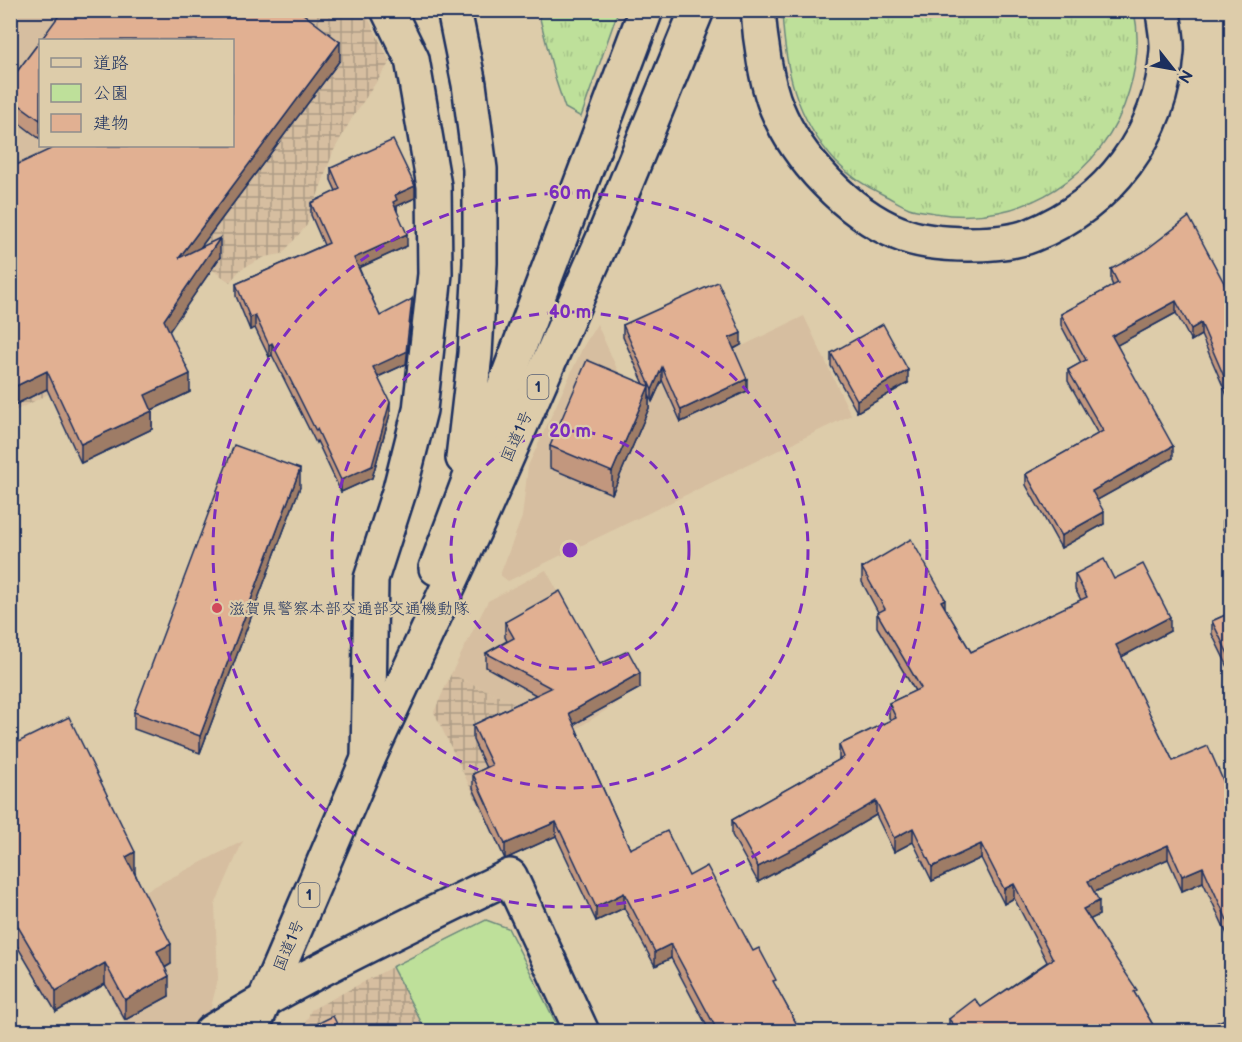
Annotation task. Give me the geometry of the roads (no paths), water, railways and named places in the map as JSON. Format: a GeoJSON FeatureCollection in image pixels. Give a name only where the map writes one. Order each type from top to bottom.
{"type":"FeatureCollection","features":[{"type":"Feature","properties":{"kind":"main road"},"geometry":{"type":"LineString","coordinates":[[368,759],[371,579],[400,489],[420,410],[435,274],[434,186],[412,59],[388,10]]}},
{"type":"Feature","properties":{"kind":"main road"},"geometry":{"type":"LineString","coordinates":[[453,10],[470,84],[480,169],[480,263],[475,354],[458,505]]}},
{"type":"Feature","properties":{"kind":"main road","name":"国道1号"},"geometry":{"type":"LineString","coordinates":[[368,759],[458,505],[645,10]]}},
{"type":"Feature","properties":{"kind":"main road","name":"国道1号"},"geometry":{"type":"LineString","coordinates":[[251,1032],[368,759],[481,516],[594,260],[664,95],[697,10]]}},
{"type":"Feature","properties":{"kind":"main road"},"geometry":{"type":"LineString","coordinates":[[758,10],[765,63],[776,108],[801,152],[827,184],[859,211],[898,233],[947,244],[990,244],[1030,236],[1070,216],[1112,183],[1139,144],[1160,98],[1167,50],[1163,10]]}},
{"type":"Feature","properties":{"kind":"main road"},"geometry":{"type":"LineString","coordinates":[[211,1032],[265,999],[378,939],[510,876],[582,1032]]}},
{"type":"Feature","properties":{"kind":"place","name":"滋賀県警察本部交通部交通機動隊"},"geometry":{"type":"Point","coordinates":[217,608]}}]}
